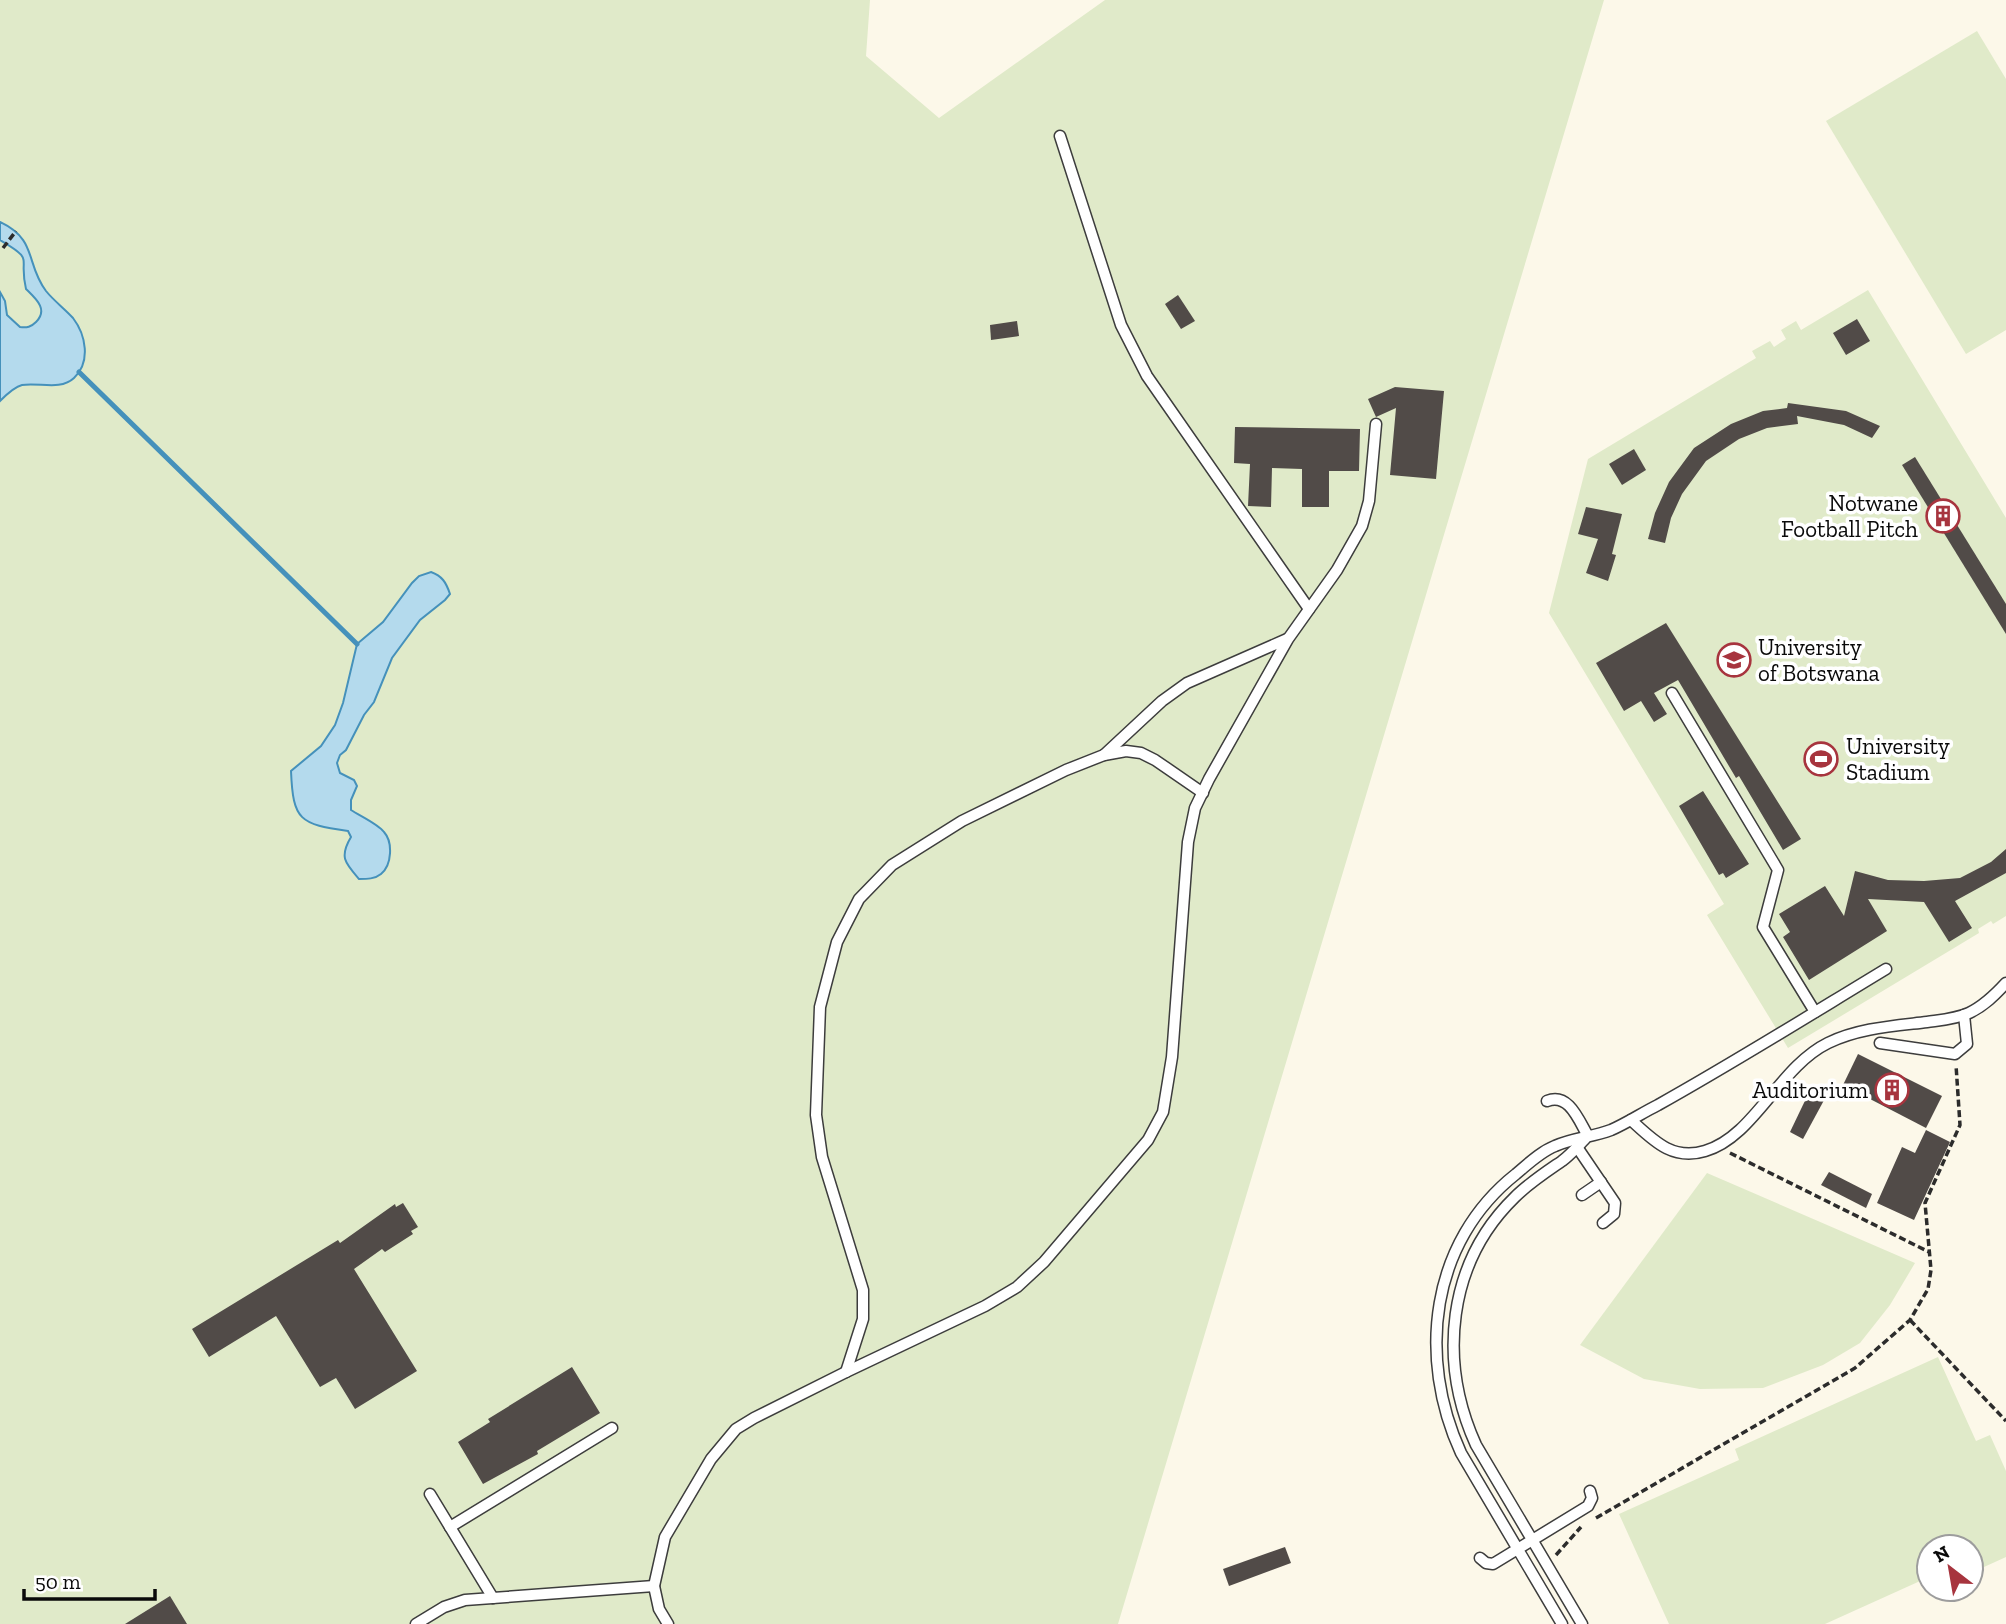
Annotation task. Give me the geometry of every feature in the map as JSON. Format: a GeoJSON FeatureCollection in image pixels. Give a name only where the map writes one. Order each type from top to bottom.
{"type":"FeatureCollection","features":[{"type":"Feature","properties":{"kind":"lane"},"geometry":{"type":"LineString","coordinates":[[1060,136],[1121,325],[1147,376],[1309,609]]}},
{"type":"Feature","properties":{"kind":"lane"},"geometry":{"type":"LineString","coordinates":[[668,1624],[659,1609],[654,1586],[665,1537],[710,1459],[724,1441],[736,1429],[754,1418],[985,1306],[1017,1287],[1044,1262],[1148,1140],[1163,1112],[1172,1058],[1188,842],[1195,808],[1288,639],[1337,570],[1362,526],[1369,501],[1376,424]]}},
{"type":"Feature","properties":{"kind":"lane"},"geometry":{"type":"LineString","coordinates":[[1104,755],[1161,701],[1187,683],[1288,639]]}},
{"type":"Feature","properties":{"kind":"lane"},"geometry":{"type":"LineString","coordinates":[[1672,693],[1778,870],[1763,927],[1815,1012]]}},
{"type":"Feature","properties":{"kind":"lane"},"geometry":{"type":"LineString","coordinates":[[846,1372],[863,1319],[863,1290],[822,1157],[816,1115],[820,1007],[837,942],[859,899],[892,865],[962,821],[1066,770],[1104,755],[1126,751],[1140,753],[1155,760],[1203,793]]}},
{"type":"Feature","properties":{"kind":"lane"},"geometry":{"type":"LineString","coordinates":[[1562,1624],[1461,1453],[1450,1428],[1439,1389],[1435,1348],[1440,1296],[1456,1251],[1478,1212],[1503,1184],[1555,1145],[1631,1120],[1886,969]]}},
{"type":"Feature","properties":{"kind":"lane"},"geometry":{"type":"LineString","coordinates":[[1631,1120],[1669,1151],[1693,1153],[1717,1146],[1740,1129],[1781,1081],[1811,1052],[1858,1031],[1964,1015],[1992,999],[2006,983]]}},
{"type":"Feature","properties":{"kind":"lane"},"geometry":{"type":"LineString","coordinates":[[1880,1043],[1955,1054],[1967,1044],[1964,1015]]}},
{"type":"Feature","properties":{"kind":"lane"},"geometry":{"type":"LineString","coordinates":[[1548,1101],[1558,1099],[1567,1102],[1588,1136]]}},
{"type":"Feature","properties":{"kind":"lane"},"geometry":{"type":"LineString","coordinates":[[1582,1624],[1476,1445],[1458,1398],[1452,1348],[1457,1299],[1472,1259],[1492,1222],[1515,1196],[1564,1160],[1588,1136]]}},
{"type":"Feature","properties":{"kind":"lane"},"geometry":{"type":"LineString","coordinates":[[1577,1147],[1615,1206],[1611,1218],[1603,1223]]}},
{"type":"Feature","properties":{"kind":"lane"},"geometry":{"type":"LineString","coordinates":[[1582,1195],[1601,1182]]}},
{"type":"Feature","properties":{"kind":"lane"},"geometry":{"type":"LineString","coordinates":[[450,1527],[612,1428]]}},
{"type":"Feature","properties":{"kind":"lane"},"geometry":{"type":"LineString","coordinates":[[1480,1558],[1493,1564],[1518,1549],[1588,1506],[1592,1498],[1590,1491]]}},
{"type":"Feature","properties":{"kind":"lane"},"geometry":{"type":"LineString","coordinates":[[430,1494],[493,1598]]}},
{"type":"Feature","properties":{"kind":"lane"},"geometry":{"type":"LineString","coordinates":[[1559,1510],[1565,1520]]}},
{"type":"Feature","properties":{"kind":"lane"},"geometry":{"type":"LineString","coordinates":[[416,1624],[444,1607],[465,1600],[654,1586]]}},
{"type":"Feature","properties":{"kind":"path"},"geometry":{"type":"LineString","coordinates":[[3,248],[16,231]]}},
{"type":"Feature","properties":{"kind":"path"},"geometry":{"type":"LineString","coordinates":[[1594,1519],[1855,1368],[1910,1320],[1928,1289],[1931,1270],[1925,1203],[1960,1125],[1955,1054]]}},
{"type":"Feature","properties":{"kind":"path"},"geometry":{"type":"LineString","coordinates":[[1717,1146],[1929,1251]]}},
{"type":"Feature","properties":{"kind":"path"},"geometry":{"type":"LineString","coordinates":[[1910,1320],[2006,1421]]}},
{"type":"Feature","properties":{"kind":"path"},"geometry":{"type":"LineString","coordinates":[[1548,1565],[1582,1526]]}},
{"type":"Feature","properties":{"kind":"green space"},"geometry":{"type":"Polygon","coordinates":[[[0,0],[870,0],[866,56],[939,118],[1105,0],[1604,0],[1118,1624],[0,1624],[0,0]]]}},
{"type":"Feature","properties":{"kind":"green space"},"geometry":{"type":"Polygon","coordinates":[[[1977,31],[2006,79],[2006,330],[1966,354],[1826,121],[1977,31]]]}},
{"type":"Feature","properties":{"kind":"green space","name":"University Stadium"},"geometry":{"type":"Polygon","coordinates":[[[1868,290],[2006,518],[2006,916],[1993,924],[1991,921],[1978,929],[1979,933],[1788,1048],[1707,915],[1724,904],[1549,613],[1588,459],[1756,358],[1752,351],[1770,341],[1774,347],[1786,339],[1781,330],[1796,321],[1801,330],[1868,290]]]}},
{"type":"Feature","properties":{"kind":"green space"},"geometry":{"type":"Polygon","coordinates":[[[1707,1173],[1915,1263],[1890,1305],[1860,1343],[1823,1365],[1763,1388],[1700,1389],[1644,1379],[1580,1345],[1707,1173]]]}},
{"type":"Feature","properties":{"kind":"green space"},"geometry":{"type":"Polygon","coordinates":[[[1938,1357],[1976,1441],[1990,1435],[2006,1471],[2006,1557],[1985,1567],[1985,1533],[1915,1533],[1915,1583],[1825,1624],[1669,1624],[1619,1514],[1739,1460],[1735,1449],[1938,1357]]]}},
{"type":"Feature","properties":{"kind":"water"},"geometry":{"type":"Polygon","coordinates":[[[0,222],[20,236],[49,295],[73,318],[84,340],[85,356],[79,372],[68,382],[56,385],[22,385],[0,401],[0,292],[5,301],[7,315],[20,327],[36,322],[41,308],[26,289],[22,256],[0,240],[0,222]]]}},
{"type":"Feature","properties":{"kind":"water"},"geometry":{"type":"Polygon","coordinates":[[[431,572],[443,580],[450,594],[420,620],[392,658],[374,702],[337,763],[340,773],[354,780],[357,786],[351,800],[351,810],[381,829],[387,836],[390,847],[385,870],[376,877],[359,879],[345,860],[345,850],[351,837],[348,831],[319,826],[302,817],[294,800],[291,771],[321,746],[335,725],[357,644],[383,622],[419,576],[431,572]]]}},
{"type":"Feature","properties":{"kind":"building"},"geometry":{"type":"Polygon","coordinates":[[[1178,295],[1195,321],[1181,329],[1165,304],[1178,295]]]}},
{"type":"Feature","properties":{"kind":"building"},"geometry":{"type":"Polygon","coordinates":[[[1857,319],[1870,341],[1846,355],[1833,333],[1857,319]]]}},
{"type":"Feature","properties":{"kind":"building"},"geometry":{"type":"Polygon","coordinates":[[[1017,321],[1019,336],[991,340],[990,325],[1017,321]]]}},
{"type":"Feature","properties":{"kind":"building"},"geometry":{"type":"Polygon","coordinates":[[[1395,387],[1444,391],[1436,479],[1390,475],[1396,408],[1376,417],[1368,399],[1395,387]]]}},
{"type":"Feature","properties":{"kind":"building"},"geometry":{"type":"Polygon","coordinates":[[[1788,403],[1846,411],[1880,426],[1872,438],[1844,425],[1797,416],[1798,424],[1767,428],[1739,439],[1706,461],[1682,494],[1671,518],[1665,543],[1648,539],[1655,513],[1669,482],[1694,448],[1731,424],[1763,411],[1787,408],[1788,403]]]}},
{"type":"Feature","properties":{"kind":"building"},"geometry":{"type":"Polygon","coordinates":[[[1235,427],[1360,429],[1359,471],[1329,471],[1329,507],[1302,507],[1302,469],[1272,468],[1271,507],[1248,506],[1250,464],[1234,463],[1235,427]]]}},
{"type":"Feature","properties":{"kind":"building"},"geometry":{"type":"Polygon","coordinates":[[[1634,449],[1646,470],[1622,485],[1609,464],[1634,449]]]}},
{"type":"Feature","properties":{"kind":"building","name":"Notwane Football Pitch"},"geometry":{"type":"Polygon","coordinates":[[[1915,457],[2006,604],[2006,634],[1902,465],[1915,457]]]}},
{"type":"Feature","properties":{"kind":"building"},"geometry":{"type":"Polygon","coordinates":[[[1586,507],[1622,514],[1612,554],[1616,555],[1608,581],[1586,573],[1598,539],[1578,534],[1586,507]]]}},
{"type":"Feature","properties":{"kind":"building"},"geometry":{"type":"Polygon","coordinates":[[[1666,623],[1801,839],[1783,850],[1739,776],[1736,778],[1678,680],[1654,693],[1667,714],[1654,722],[1641,701],[1624,711],[1596,663],[1666,623]]]}},
{"type":"Feature","properties":{"kind":"building"},"geometry":{"type":"Polygon","coordinates":[[[1703,791],[1749,864],[1726,878],[1723,873],[1719,875],[1679,806],[1703,791]]]}},
{"type":"Feature","properties":{"kind":"building"},"geometry":{"type":"Polygon","coordinates":[[[2006,849],[2006,873],[1955,901],[1972,928],[1949,942],[1924,902],[1868,899],[1887,931],[1809,980],[1783,937],[1790,932],[1779,914],[1825,886],[1844,916],[1855,871],[1888,880],[1960,878],[1991,862],[2006,849]]]}},
{"type":"Feature","properties":{"kind":"building","name":"Auditorium"},"geometry":{"type":"Polygon","coordinates":[[[1858,1054],[1942,1096],[1926,1128],[1843,1085],[1858,1054]]]}},
{"type":"Feature","properties":{"kind":"building"},"geometry":{"type":"Polygon","coordinates":[[[1813,1084],[1829,1091],[1803,1139],[1790,1132],[1813,1084]]]}},
{"type":"Feature","properties":{"kind":"building"},"geometry":{"type":"Polygon","coordinates":[[[1926,1130],[1950,1142],[1914,1220],[1877,1203],[1902,1147],[1915,1153],[1926,1130]]]}},
{"type":"Feature","properties":{"kind":"building"},"geometry":{"type":"Polygon","coordinates":[[[1829,1172],[1872,1194],[1866,1208],[1821,1185],[1829,1172]]]}},
{"type":"Feature","properties":{"kind":"building"},"geometry":{"type":"Polygon","coordinates":[[[403,1203],[418,1227],[411,1231],[413,1234],[385,1252],[382,1249],[354,1269],[417,1371],[355,1409],[336,1378],[320,1387],[276,1316],[209,1357],[192,1329],[338,1240],[340,1243],[395,1204],[396,1207],[403,1203]]]}},
{"type":"Feature","properties":{"kind":"building"},"geometry":{"type":"Polygon","coordinates":[[[572,1367],[600,1413],[537,1451],[538,1454],[483,1484],[458,1442],[490,1422],[488,1419],[572,1367]]]}},
{"type":"Feature","properties":{"kind":"building"},"geometry":{"type":"Polygon","coordinates":[[[1285,1547],[1291,1563],[1229,1586],[1223,1569],[1285,1547]]]}},
{"type":"Feature","properties":{"kind":"building"},"geometry":{"type":"Polygon","coordinates":[[[170,1596],[187,1624],[125,1624],[170,1596]]]}},
{"type":"Feature","properties":{"kind":"waterway"},"geometry":{"type":"LineString","coordinates":[[79,372],[357,644]]}},
{"type":"Feature","properties":{"kind":"place","name":"Notwane Football Pitch"},"geometry":{"type":"Point","coordinates":[1943,516]}},
{"type":"Feature","properties":{"kind":"place","name":"University of Botswana"},"geometry":{"type":"Point","coordinates":[1734,660]}},
{"type":"Feature","properties":{"kind":"place","name":"University Stadium"},"geometry":{"type":"Point","coordinates":[1821,759]}},
{"type":"Feature","properties":{"kind":"place","name":"Auditorium"},"geometry":{"type":"Point","coordinates":[1892,1090]}}]}
